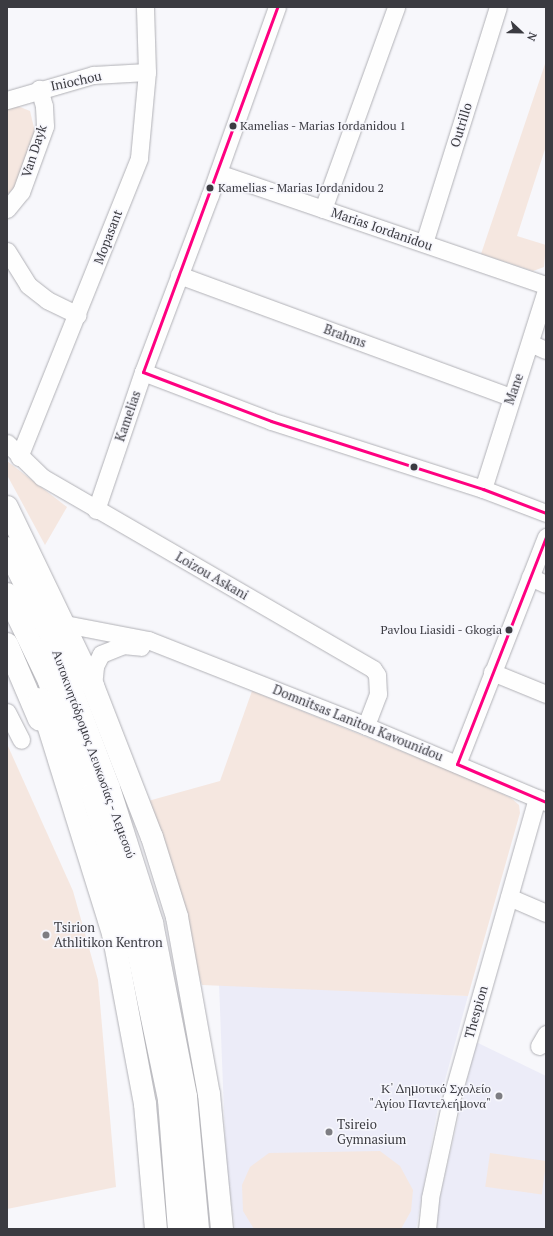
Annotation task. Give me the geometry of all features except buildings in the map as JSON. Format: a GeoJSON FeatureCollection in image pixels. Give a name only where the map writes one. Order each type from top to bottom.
{"type":"FeatureCollection","features":[{"type":"Feature","properties":{"kind":"highway"},"geometry":{"type":"LineString","coordinates":[[7,507],[75,673],[152,837]]}},
{"type":"Feature","properties":{"kind":"highway","name":"Αυτοκινητόδρομος Λευκωσίας - Λεμεσού"},"geometry":{"type":"LineString","coordinates":[[7,548],[58,630],[152,923],[186,1097],[198,1229]]}},
{"type":"Feature","properties":{"kind":"highway","name":"Αυτοκινητόδρομος Λευκωσίας - Λεμεσού"},"geometry":{"type":"LineString","coordinates":[[7,594],[49,681],[92,794],[133,927],[169,1100],[179,1229]]}},
{"type":"Feature","properties":{"kind":"highway"},"geometry":{"type":"LineString","coordinates":[[7,603],[48,721],[112,933],[146,1104],[156,1229]]}},
{"type":"Feature","properties":{"kind":"highway"},"geometry":{"type":"LineString","coordinates":[[58,630],[93,686],[152,837],[177,917],[195,1009],[209,1094],[222,1229]]}},
{"type":"Feature","properties":{"kind":"highway"},"geometry":{"type":"LineString","coordinates":[[7,644],[70,796]]}},
{"type":"Feature","properties":{"kind":"street","name":"Mopasant"},"geometry":{"type":"LineString","coordinates":[[19,457],[78,315],[139,158],[147,72],[145,7]]}},
{"type":"Feature","properties":{"kind":"street","name":"Kamelias"},"geometry":{"type":"LineString","coordinates":[[96,510],[143,372],[218,173],[277,7]]}},
{"type":"Feature","properties":{"kind":"street"},"geometry":{"type":"LineString","coordinates":[[323,209],[396,7]]}},
{"type":"Feature","properties":{"kind":"street","name":"Outrillo"},"geometry":{"type":"LineString","coordinates":[[424,243],[498,7]]}},
{"type":"Feature","properties":{"kind":"street","name":"Iniochou"},"geometry":{"type":"LineString","coordinates":[[7,100],[39,89],[93,75],[147,72]]}},
{"type":"Feature","properties":{"kind":"street","name":"Van Dayk"},"geometry":{"type":"LineString","coordinates":[[7,209],[21,192],[45,126],[44,106],[39,89]]}},
{"type":"Feature","properties":{"kind":"street","name":"Marias Iordanidou"},"geometry":{"type":"LineString","coordinates":[[218,173],[546,285]]}},
{"type":"Feature","properties":{"kind":"street"},"geometry":{"type":"LineString","coordinates":[[7,251],[28,285],[47,300],[78,315]]}},
{"type":"Feature","properties":{"kind":"street","name":"Brahms"},"geometry":{"type":"LineString","coordinates":[[179,275],[511,397]]}},
{"type":"Feature","properties":{"kind":"street","name":"Mane"},"geometry":{"type":"LineString","coordinates":[[483,489],[546,290]]}},
{"type":"Feature","properties":{"kind":"street"},"geometry":{"type":"LineString","coordinates":[[530,343],[546,350]]}},
{"type":"Feature","properties":{"kind":"street"},"geometry":{"type":"LineString","coordinates":[[143,372],[271,421],[483,489],[546,512]]}},
{"type":"Feature","properties":{"kind":"street","name":"Loizou Askani"},"geometry":{"type":"LineString","coordinates":[[7,443],[19,457],[42,477],[96,510],[373,669],[377,675],[378,694],[366,726]]}},
{"type":"Feature","properties":{"kind":"street"},"geometry":{"type":"LineString","coordinates":[[457,764],[546,537]]}},
{"type":"Feature","properties":{"kind":"street"},"geometry":{"type":"LineString","coordinates":[[530,577],[546,584]]}},
{"type":"Feature","properties":{"kind":"street","name":"Domnitsas Lanitou Kavounidou"},"geometry":{"type":"LineString","coordinates":[[58,630],[148,640],[169,650],[366,726],[542,800]]}},
{"type":"Feature","properties":{"kind":"street","name":"Domnitsas Lanitou Kavounidou"},"geometry":{"type":"LineString","coordinates":[[93,686],[95,666],[101,654],[113,648],[123,645],[169,650]]}},
{"type":"Feature","properties":{"kind":"street"},"geometry":{"type":"LineString","coordinates":[[492,672],[546,694]]}},
{"type":"Feature","properties":{"kind":"street"},"geometry":{"type":"LineString","coordinates":[[7,712],[21,740]]}},
{"type":"Feature","properties":{"kind":"street","name":"Thespion"},"geometry":{"type":"LineString","coordinates":[[428,1229],[430,1198],[451,1100],[509,897],[542,800]]}},
{"type":"Feature","properties":{"kind":"street"},"geometry":{"type":"LineString","coordinates":[[509,897],[546,913]]}},
{"type":"Feature","properties":{"kind":"shaded area"},"geometry":{"type":"Polygon","coordinates":[[[546,61],[546,146],[517,236],[546,245],[544,267],[533,271],[481,254],[546,61]]]}},
{"type":"Feature","properties":{"kind":"shaded area"},"geometry":{"type":"Polygon","coordinates":[[[15,105],[30,111],[35,132],[16,186],[7,195],[7,108],[15,105]]]}},
{"type":"Feature","properties":{"kind":"shaded area"},"geometry":{"type":"Polygon","coordinates":[[[7,461],[67,507],[45,545],[7,475],[7,461]]]}},
{"type":"Feature","properties":{"kind":"shaded area"},"geometry":{"type":"Polygon","coordinates":[[[252,691],[473,780],[511,798],[519,805],[520,813],[468,996],[202,985],[148,801],[220,781],[252,691]]]}},
{"type":"Feature","properties":{"kind":"shaded area","name":"Tsirion Athlitikon Kentron"},"geometry":{"type":"Polygon","coordinates":[[[7,744],[73,891],[98,980],[116,1187],[7,1209],[7,744]]]}},
{"type":"Feature","properties":{"kind":"shaded area","name":"Tsireio Gymnasium"},"geometry":{"type":"Polygon","coordinates":[[[219,984],[468,996],[439,1102],[416,1229],[235,1229],[226,1163],[219,984]]]}},
{"type":"Feature","properties":{"kind":"shaded area"},"geometry":{"type":"Polygon","coordinates":[[[476,1042],[546,1076],[546,1229],[437,1229],[437,1209],[476,1042]]]}},
{"type":"Feature","properties":{"kind":"shaded area"},"geometry":{"type":"Polygon","coordinates":[[[380,1151],[400,1166],[413,1190],[411,1211],[401,1229],[254,1229],[243,1211],[242,1185],[250,1167],[269,1153],[380,1151]]]}},
{"type":"Feature","properties":{"kind":"shaded area"},"geometry":{"type":"Polygon","coordinates":[[[490,1153],[546,1161],[542,1195],[485,1187],[490,1153]]]}},
{"type":"Feature","properties":{"kind":"transit line"},"geometry":{"type":"LineString","coordinates":[[143,372],[277,7]]}},
{"type":"Feature","properties":{"kind":"transit line"},"geometry":{"type":"LineString","coordinates":[[143,372],[271,421],[483,489],[546,513]]}},
{"type":"Feature","properties":{"kind":"transit line"},"geometry":{"type":"LineString","coordinates":[[457,764],[546,537]]}},
{"type":"Feature","properties":{"kind":"transit line"},"geometry":{"type":"LineString","coordinates":[[457,764],[546,802]]}},
{"type":"Feature","properties":{"kind":"place","name":"Kamelias - Marias Iordanidou 1"},"geometry":{"type":"Point","coordinates":[233,126]}},
{"type":"Feature","properties":{"kind":"place","name":"Kamelias - Marias Iordanidou 2"},"geometry":{"type":"Point","coordinates":[210,188]}},
{"type":"Feature","properties":{"kind":"place","name":"Pavlou Liasidi - Gkogia"},"geometry":{"type":"Point","coordinates":[509,630]}},
{"type":"Feature","properties":{"kind":"place","name":"Tsirion Athlitikon Kentron"},"geometry":{"type":"Point","coordinates":[46,935]}},
{"type":"Feature","properties":{"kind":"place","name":"Κ' Δημοτικό Σχολείο \"Αγίου Παντελεήμονα\""},"geometry":{"type":"Point","coordinates":[499,1096]}},
{"type":"Feature","properties":{"kind":"place","name":"Tsireio Gymnasium"},"geometry":{"type":"Point","coordinates":[329,1132]}}]}
